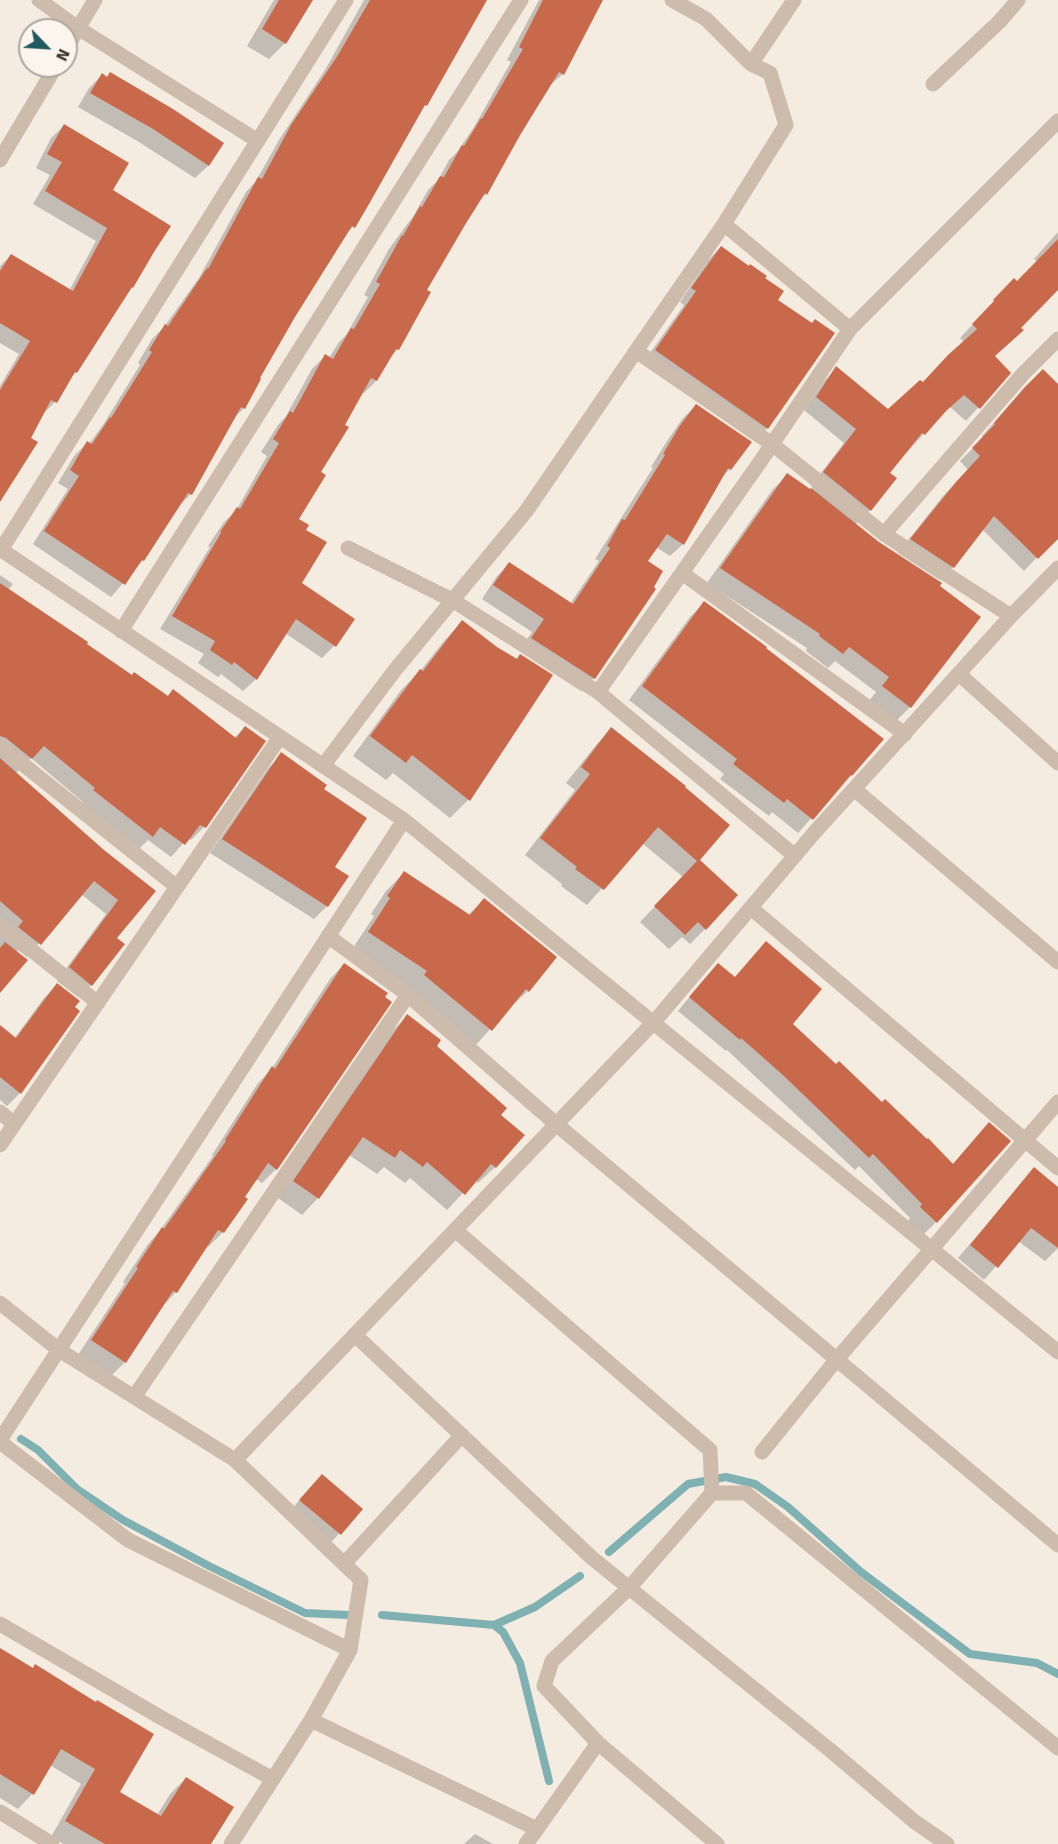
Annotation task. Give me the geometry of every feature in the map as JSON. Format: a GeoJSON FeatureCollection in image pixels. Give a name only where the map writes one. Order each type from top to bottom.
{"type":"FeatureCollection","features":[{"type":"Feature","properties":{"kind":"street"},"geometry":{"type":"LineString","coordinates":[[39,0],[64,18]]}},
{"type":"Feature","properties":{"kind":"street"},"geometry":{"type":"LineString","coordinates":[[95,0],[78,28],[258,141]]}},
{"type":"Feature","properties":{"kind":"street"},"geometry":{"type":"LineString","coordinates":[[346,0],[1,550],[404,820],[1058,1352]]}},
{"type":"Feature","properties":{"kind":"street"},"geometry":{"type":"LineString","coordinates":[[121,631],[521,0]]}},
{"type":"Feature","properties":{"kind":"street"},"geometry":{"type":"LineString","coordinates":[[323,766],[395,669],[527,510],[724,224],[786,125],[771,73],[751,64],[706,18],[672,0]]}},
{"type":"Feature","properties":{"kind":"street"},"geometry":{"type":"LineString","coordinates":[[751,64],[794,0]]}},
{"type":"Feature","properties":{"kind":"street"},"geometry":{"type":"LineString","coordinates":[[933,84],[1000,21],[1018,0]]}},
{"type":"Feature","properties":{"kind":"street"},"geometry":{"type":"LineString","coordinates":[[0,160],[49,78]]}},
{"type":"Feature","properties":{"kind":"street"},"geometry":{"type":"LineString","coordinates":[[598,692],[850,329],[1058,121]]}},
{"type":"Feature","properties":{"kind":"street"},"geometry":{"type":"LineString","coordinates":[[724,224],[850,329]]}},
{"type":"Feature","properties":{"kind":"street"},"geometry":{"type":"LineString","coordinates":[[884,534],[1023,374],[1058,339]]}},
{"type":"Feature","properties":{"kind":"street"},"geometry":{"type":"LineString","coordinates":[[636,351],[772,444],[884,534],[1011,616]]}},
{"type":"Feature","properties":{"kind":"street"},"geometry":{"type":"LineString","coordinates":[[348,548],[452,600],[598,692],[795,856]]}},
{"type":"Feature","properties":{"kind":"street"},"geometry":{"type":"LineString","coordinates":[[235,1460],[654,1022],[854,789],[1011,616],[1058,568]]}},
{"type":"Feature","properties":{"kind":"street"},"geometry":{"type":"LineString","coordinates":[[682,573],[905,734]]}},
{"type":"Feature","properties":{"kind":"street"},"geometry":{"type":"LineString","coordinates":[[959,674],[1058,763]]}},
{"type":"Feature","properties":{"kind":"street"},"geometry":{"type":"LineString","coordinates":[[0,1145],[280,737]]}},
{"type":"Feature","properties":{"kind":"street"},"geometry":{"type":"LineString","coordinates":[[0,746],[177,887]]}},
{"type":"Feature","properties":{"kind":"street"},"geometry":{"type":"LineString","coordinates":[[854,789],[1058,962]]}},
{"type":"Feature","properties":{"kind":"street"},"geometry":{"type":"LineString","coordinates":[[350,1650],[128,1540],[0,1441],[404,820]]}},
{"type":"Feature","properties":{"kind":"street"},"geometry":{"type":"LineString","coordinates":[[751,908],[1058,1168]]}},
{"type":"Feature","properties":{"kind":"street"},"geometry":{"type":"LineString","coordinates":[[0,925],[98,1003]]}},
{"type":"Feature","properties":{"kind":"street"},"geometry":{"type":"LineString","coordinates":[[328,936],[408,995],[556,1124],[1058,1545]]}},
{"type":"Feature","properties":{"kind":"street"},"geometry":{"type":"LineString","coordinates":[[134,1397],[408,995]]}},
{"type":"Feature","properties":{"kind":"street"},"geometry":{"type":"LineString","coordinates":[[762,1452],[837,1359],[1058,1102]]}},
{"type":"Feature","properties":{"kind":"street"},"geometry":{"type":"LineString","coordinates":[[0,1112],[14,1124]]}},
{"type":"Feature","properties":{"kind":"street"},"geometry":{"type":"LineString","coordinates":[[455,1230],[710,1450],[712,1493],[629,1588],[552,1661],[544,1686],[598,1743],[717,1844]]}},
{"type":"Feature","properties":{"kind":"street"},"geometry":{"type":"LineString","coordinates":[[0,1303],[59,1350],[235,1460],[361,1580],[350,1650],[311,1720],[231,1844]]}},
{"type":"Feature","properties":{"kind":"street"},"geometry":{"type":"LineString","coordinates":[[355,1335],[592,1558],[830,1750],[915,1822],[947,1844]]}},
{"type":"Feature","properties":{"kind":"street"},"geometry":{"type":"LineString","coordinates":[[344,1564],[462,1435]]}},
{"type":"Feature","properties":{"kind":"street"},"geometry":{"type":"LineString","coordinates":[[712,1493],[746,1493],[1058,1748]]}},
{"type":"Feature","properties":{"kind":"street"},"geometry":{"type":"LineString","coordinates":[[0,1624],[160,1717],[273,1779]]}},
{"type":"Feature","properties":{"kind":"street"},"geometry":{"type":"LineString","coordinates":[[311,1720],[537,1829]]}},
{"type":"Feature","properties":{"kind":"street"},"geometry":{"type":"LineString","coordinates":[[526,1844],[598,1743]]}},
{"type":"Feature","properties":{"kind":"street"},"geometry":{"type":"LineString","coordinates":[[0,1812],[52,1844]]}},
{"type":"Feature","properties":{"kind":"building"},"geometry":{"type":"Polygon","coordinates":[[[279,0],[313,0],[286,44],[262,29],[279,0]]]}},
{"type":"Feature","properties":{"kind":"building"},"geometry":{"type":"Polygon","coordinates":[[[370,0],[487,0],[355,228],[352,226],[295,317],[245,409],[241,407],[192,495],[188,493],[144,561],[142,560],[125,585],[44,531],[79,476],[70,470],[87,441],[92,444],[111,418],[152,352],[149,350],[165,324],[168,326],[208,269],[258,177],[262,179],[291,125],[338,55],[370,0]]]}},
{"type":"Feature","properties":{"kind":"building"},"geometry":{"type":"Polygon","coordinates":[[[543,0],[603,0],[564,75],[559,72],[520,135],[487,195],[485,193],[427,290],[431,292],[399,350],[396,349],[377,381],[371,378],[345,425],[349,427],[321,472],[326,475],[299,519],[309,525],[306,530],[327,542],[302,583],[355,619],[336,647],[296,619],[257,680],[234,662],[232,665],[210,650],[215,641],[172,616],[220,532],[237,507],[240,509],[279,443],[273,439],[290,411],[293,413],[325,354],[333,359],[351,328],[354,329],[380,284],[376,282],[402,235],[440,176],[444,177],[462,145],[464,146],[482,119],[523,49],[519,47],[543,0]]]}},
{"type":"Feature","properties":{"kind":"building"},"geometry":{"type":"Polygon","coordinates":[[[110,72],[173,109],[224,143],[209,166],[153,129],[90,93],[102,73],[107,77],[110,72]]]}},
{"type":"Feature","properties":{"kind":"building"},"geometry":{"type":"Polygon","coordinates":[[[64,124],[129,163],[113,190],[171,226],[57,403],[51,400],[31,438],[38,442],[0,502],[0,390],[30,341],[0,323],[0,271],[11,254],[73,291],[107,228],[45,191],[62,162],[47,154],[64,124]]]}},
{"type":"Feature","properties":{"kind":"building"},"geometry":{"type":"Polygon","coordinates":[[[1058,239],[1058,290],[1021,328],[1024,330],[995,356],[1011,373],[980,409],[964,395],[925,435],[922,433],[890,473],[897,478],[871,511],[823,472],[856,429],[816,397],[836,366],[888,409],[920,380],[923,382],[977,329],[972,324],[993,300],[1014,278],[1017,281],[1058,239]]]}},
{"type":"Feature","properties":{"kind":"building"},"geometry":{"type":"Polygon","coordinates":[[[721,246],[767,276],[765,278],[784,291],[778,300],[812,323],[815,319],[835,333],[768,429],[655,350],[696,291],[691,288],[721,246]]]}},
{"type":"Feature","properties":{"kind":"building"},"geometry":{"type":"Polygon","coordinates":[[[1043,369],[1058,384],[1058,539],[1038,559],[994,516],[954,568],[910,539],[980,456],[972,448],[1043,369]]]}},
{"type":"Feature","properties":{"kind":"building"},"geometry":{"type":"Polygon","coordinates":[[[696,404],[752,442],[731,470],[728,468],[684,545],[667,534],[648,561],[663,571],[654,587],[656,589],[595,679],[531,638],[544,619],[493,585],[509,562],[573,604],[610,548],[607,546],[622,519],[625,520],[665,455],[663,454],[679,427],[696,404]]]}},
{"type":"Feature","properties":{"kind":"building"},"geometry":{"type":"Polygon","coordinates":[[[787,473],[811,488],[879,542],[942,583],[940,586],[981,617],[911,708],[882,686],[889,677],[849,647],[843,654],[819,636],[820,634],[720,568],[787,473]]]}},
{"type":"Feature","properties":{"kind":"building"},"geometry":{"type":"Polygon","coordinates":[[[0,583],[88,642],[87,644],[132,675],[134,672],[168,696],[173,689],[236,738],[245,726],[266,741],[206,828],[200,825],[185,845],[160,827],[153,837],[93,790],[95,788],[44,746],[32,759],[6,738],[0,736],[0,583]]]}},
{"type":"Feature","properties":{"kind":"building"},"geometry":{"type":"Polygon","coordinates":[[[704,601],[767,647],[884,739],[813,820],[787,799],[784,803],[733,764],[737,759],[642,686],[704,601]]]}},
{"type":"Feature","properties":{"kind":"building"},"geometry":{"type":"Polygon","coordinates":[[[462,620],[497,647],[517,659],[520,654],[553,675],[470,801],[412,755],[406,763],[370,736],[420,669],[423,671],[462,620]]]}},
{"type":"Feature","properties":{"kind":"building"},"geometry":{"type":"Polygon","coordinates":[[[611,727],[686,786],[730,825],[700,860],[738,895],[706,930],[698,922],[685,935],[654,906],[697,861],[658,827],[604,890],[575,869],[577,867],[540,838],[590,774],[581,767],[611,727]]]}},
{"type":"Feature","properties":{"kind":"building"},"geometry":{"type":"Polygon","coordinates":[[[281,752],[327,785],[324,789],[367,818],[335,867],[349,876],[328,907],[222,839],[281,752]]]}},
{"type":"Feature","properties":{"kind":"building"},"geometry":{"type":"Polygon","coordinates":[[[0,758],[104,850],[156,891],[117,938],[125,944],[92,986],[69,967],[118,900],[94,881],[41,945],[18,927],[23,921],[0,901],[0,758]]]}},
{"type":"Feature","properties":{"kind":"building"},"geometry":{"type":"Polygon","coordinates":[[[404,871],[470,915],[484,898],[557,957],[529,992],[526,989],[492,1031],[424,975],[427,971],[368,932],[390,898],[387,896],[404,871]]]}},
{"type":"Feature","properties":{"kind":"building"},"geometry":{"type":"Polygon","coordinates":[[[766,941],[822,989],[793,1024],[836,1064],[839,1061],[882,1102],[885,1099],[953,1164],[989,1122],[1011,1141],[937,1223],[920,1207],[922,1204],[873,1154],[869,1158],[784,1076],[689,997],[718,963],[735,977],[766,941]]]}},
{"type":"Feature","properties":{"kind":"building"},"geometry":{"type":"Polygon","coordinates":[[[5,942],[28,960],[0,993],[0,948],[5,942]]]}},
{"type":"Feature","properties":{"kind":"building"},"geometry":{"type":"Polygon","coordinates":[[[344,963],[388,993],[385,997],[392,1002],[277,1170],[268,1163],[245,1197],[248,1199],[224,1233],[218,1230],[177,1293],[173,1291],[126,1363],[91,1340],[162,1227],[164,1229],[226,1141],[272,1066],[275,1069],[344,963]]]}},
{"type":"Feature","properties":{"kind":"building"},"geometry":{"type":"Polygon","coordinates":[[[57,983],[80,1001],[75,1007],[80,1011],[21,1094],[0,1077],[0,1025],[16,1038],[57,983]]]}},
{"type":"Feature","properties":{"kind":"building"},"geometry":{"type":"Polygon","coordinates":[[[407,1014],[441,1040],[437,1046],[507,1108],[501,1115],[525,1135],[496,1168],[491,1164],[465,1195],[427,1162],[423,1167],[400,1150],[395,1158],[363,1137],[319,1199],[293,1181],[407,1014]]]}},
{"type":"Feature","properties":{"kind":"building"},"geometry":{"type":"Polygon","coordinates":[[[1034,1167],[1058,1187],[1058,1248],[1031,1228],[998,1268],[970,1245],[1034,1167]]]}},
{"type":"Feature","properties":{"kind":"building"},"geometry":{"type":"Polygon","coordinates":[[[322,1474],[363,1509],[341,1535],[299,1500],[322,1474]]]}},
{"type":"Feature","properties":{"kind":"building"},"geometry":{"type":"Polygon","coordinates":[[[0,1648],[33,1668],[35,1664],[96,1702],[97,1700],[154,1734],[120,1792],[161,1816],[186,1777],[234,1807],[211,1844],[105,1844],[65,1821],[95,1769],[61,1749],[34,1795],[0,1774],[0,1648]]]}},
{"type":"Feature","properties":{"kind":"waterway"},"geometry":{"type":"LineString","coordinates":[[21,1439],[38,1450],[77,1489],[123,1520],[209,1566],[305,1613],[348,1615]]}},
{"type":"Feature","properties":{"kind":"waterway"},"geometry":{"type":"LineString","coordinates":[[609,1552],[688,1484],[726,1477],[755,1484],[788,1507],[861,1572],[970,1654],[1037,1663],[1058,1674]]}},
{"type":"Feature","properties":{"kind":"waterway"},"geometry":{"type":"LineString","coordinates":[[494,1625],[535,1607],[580,1576]]}},
{"type":"Feature","properties":{"kind":"waterway"},"geometry":{"type":"LineString","coordinates":[[382,1615],[494,1625],[503,1632],[520,1663],[549,1781]]}}]}
